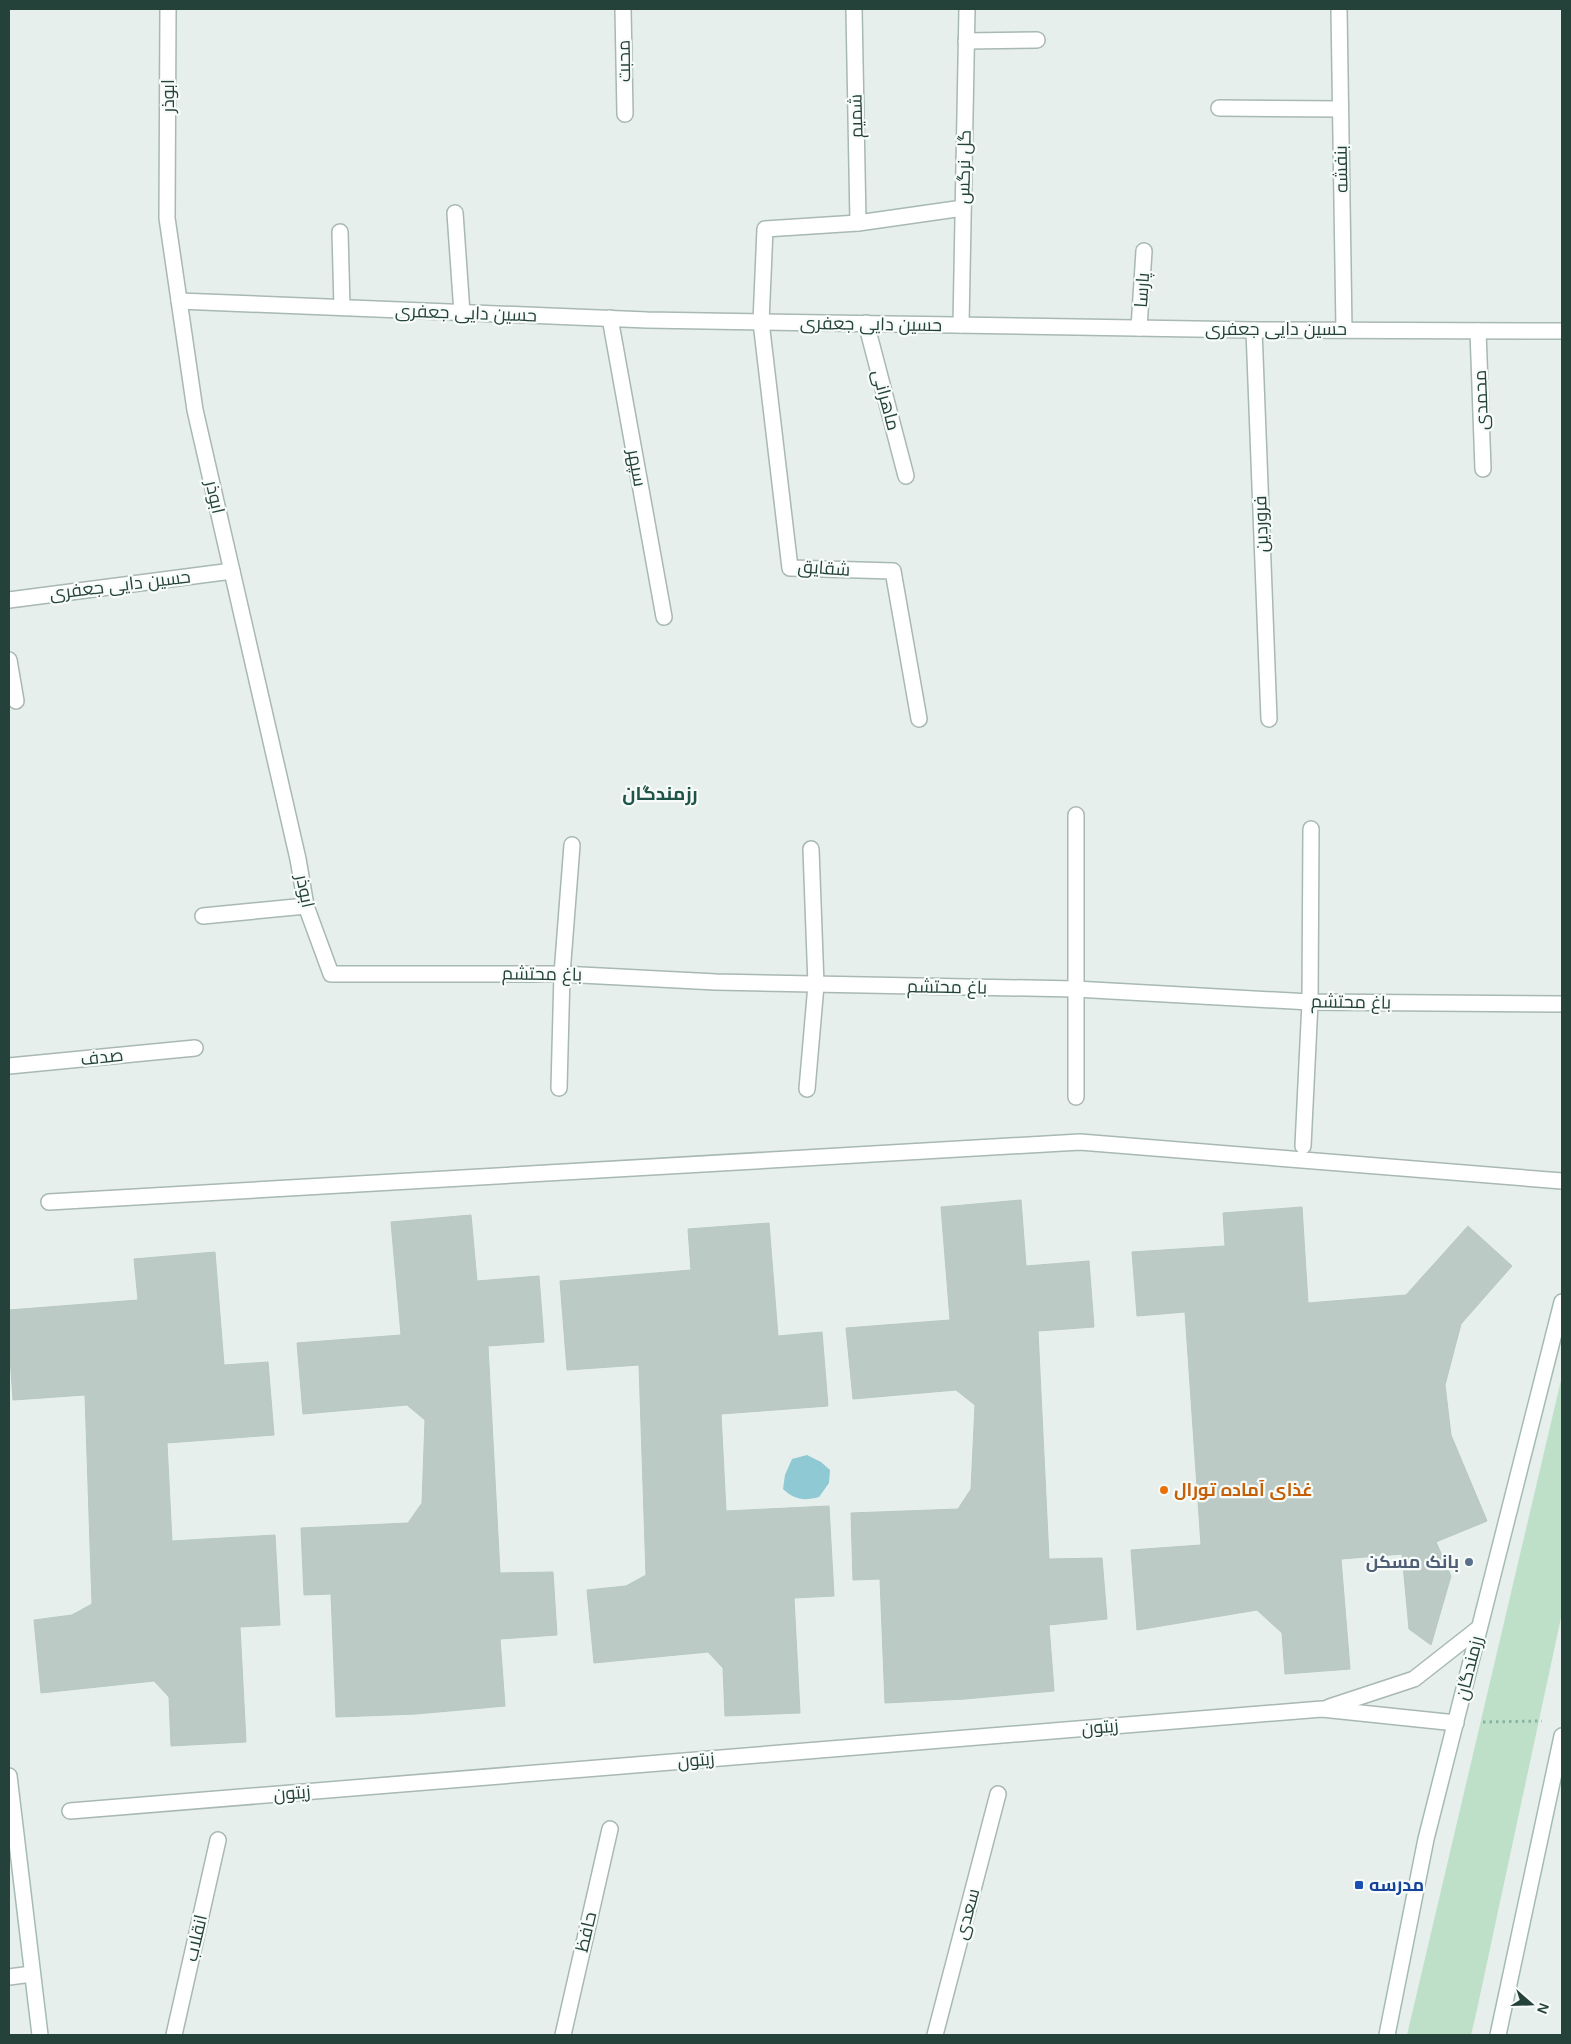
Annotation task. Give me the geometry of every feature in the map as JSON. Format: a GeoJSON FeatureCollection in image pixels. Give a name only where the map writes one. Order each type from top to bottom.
{"type":"FeatureCollection","features":[{"type":"Feature","properties":{"kind":"street","name":"ابوذر"},"geometry":{"type":"LineString","coordinates":[[168,9],[167,218],[195,410],[298,859],[306,906],[331,974]]}},
{"type":"Feature","properties":{"kind":"street","name":"محبت"},"geometry":{"type":"LineString","coordinates":[[623,9],[625,114]]}},
{"type":"Feature","properties":{"kind":"street","name":"شمیم"},"geometry":{"type":"LineString","coordinates":[[854,9],[858,223]]}},
{"type":"Feature","properties":{"kind":"street","name":"گل نرگس"},"geometry":{"type":"LineString","coordinates":[[961,325],[967,9]]}},
{"type":"Feature","properties":{"kind":"street","name":"بنفشه"},"geometry":{"type":"LineString","coordinates":[[1339,9],[1344,330]]}},
{"type":"Feature","properties":{"kind":"street"},"geometry":{"type":"LineString","coordinates":[[966,41],[1037,40]]}},
{"type":"Feature","properties":{"kind":"street"},"geometry":{"type":"LineString","coordinates":[[1219,108],[1340,109]]}},
{"type":"Feature","properties":{"kind":"street"},"geometry":{"type":"LineString","coordinates":[[761,322],[765,229],[858,223],[963,208]]}},
{"type":"Feature","properties":{"kind":"street"},"geometry":{"type":"LineString","coordinates":[[455,212],[462,313]]}},
{"type":"Feature","properties":{"kind":"street"},"geometry":{"type":"LineString","coordinates":[[340,232],[342,307]]}},
{"type":"Feature","properties":{"kind":"street","name":"پارسا"},"geometry":{"type":"LineString","coordinates":[[1139,328],[1144,251]]}},
{"type":"Feature","properties":{"kind":"street","name":"حسین دایی جعفری"},"geometry":{"type":"LineString","coordinates":[[180,301],[462,313],[761,322],[1254,330],[1562,331]]}},
{"type":"Feature","properties":{"kind":"street","name":"سپهر"},"geometry":{"type":"LineString","coordinates":[[610,318],[664,618]]}},
{"type":"Feature","properties":{"kind":"street","name":"شقایق"},"geometry":{"type":"LineString","coordinates":[[761,322],[790,568],[893,571],[919,719]]}},
{"type":"Feature","properties":{"kind":"street","name":"ماهرانی"},"geometry":{"type":"LineString","coordinates":[[866,324],[906,476]]}},
{"type":"Feature","properties":{"kind":"street","name":"فروردین"},"geometry":{"type":"LineString","coordinates":[[1254,330],[1269,719]]}},
{"type":"Feature","properties":{"kind":"street","name":"محمدی"},"geometry":{"type":"LineString","coordinates":[[1478,331],[1483,468]]}},
{"type":"Feature","properties":{"kind":"street","name":"حسین دایی جعفری"},"geometry":{"type":"LineString","coordinates":[[9,600],[232,571]]}},
{"type":"Feature","properties":{"kind":"street"},"geometry":{"type":"LineString","coordinates":[[9,660],[16,701]]}},
{"type":"Feature","properties":{"kind":"street"},"geometry":{"type":"LineString","coordinates":[[1076,815],[1076,1097]]}},
{"type":"Feature","properties":{"kind":"street"},"geometry":{"type":"LineString","coordinates":[[1303,1146],[1310,1002],[1310,829]]}},
{"type":"Feature","properties":{"kind":"street"},"geometry":{"type":"LineString","coordinates":[[559,1088],[562,974],[572,845]]}},
{"type":"Feature","properties":{"kind":"street"},"geometry":{"type":"LineString","coordinates":[[807,1088],[816,985],[811,849]]}},
{"type":"Feature","properties":{"kind":"street"},"geometry":{"type":"LineString","coordinates":[[203,916],[306,906]]}},
{"type":"Feature","properties":{"kind":"street","name":"باغ محتشم"},"geometry":{"type":"LineString","coordinates":[[331,974],[562,974],[816,985],[1075,989],[1310,1002],[1562,1004]]}},
{"type":"Feature","properties":{"kind":"street","name":"صدف"},"geometry":{"type":"LineString","coordinates":[[9,1066],[195,1048]]}},
{"type":"Feature","properties":{"kind":"street"},"geometry":{"type":"LineString","coordinates":[[49,1202],[1080,1142],[1562,1181]]}},
{"type":"Feature","properties":{"kind":"street","name":"رزمندگان"},"geometry":{"type":"LineString","coordinates":[[1387,2035],[1426,1839],[1562,1302]]}},
{"type":"Feature","properties":{"kind":"street"},"geometry":{"type":"LineString","coordinates":[[1322,1709],[1414,1679],[1479,1628]]}},
{"type":"Feature","properties":{"kind":"street"},"geometry":{"type":"LineString","coordinates":[[1322,1709],[1456,1723]]}},
{"type":"Feature","properties":{"kind":"street","name":"زیتون"},"geometry":{"type":"LineString","coordinates":[[70,1811],[1322,1709]]}},
{"type":"Feature","properties":{"kind":"street"},"geometry":{"type":"LineString","coordinates":[[1498,2035],[1562,1736]]}},
{"type":"Feature","properties":{"kind":"street"},"geometry":{"type":"LineString","coordinates":[[9,1776],[40,2035]]}},
{"type":"Feature","properties":{"kind":"street","name":"سعدی"},"geometry":{"type":"LineString","coordinates":[[935,2035],[998,1794]]}},
{"type":"Feature","properties":{"kind":"street","name":"حافظ"},"geometry":{"type":"LineString","coordinates":[[563,2035],[610,1829]]}},
{"type":"Feature","properties":{"kind":"street","name":"انقلاب"},"geometry":{"type":"LineString","coordinates":[[174,2035],[218,1840]]}},
{"type":"Feature","properties":{"kind":"street"},"geometry":{"type":"LineString","coordinates":[[9,1977],[32,1974]]}},
{"type":"Feature","properties":{"kind":"path"},"geometry":{"type":"LineString","coordinates":[[1456,1723],[1543,1721]]}},
{"type":"Feature","properties":{"kind":"green space"},"geometry":{"type":"Polygon","coordinates":[[[1562,1376],[1562,1613],[1476,2014],[1471,2035],[1407,2035],[1562,1376]]]}},
{"type":"Feature","properties":{"kind":"water"},"geometry":{"type":"Polygon","coordinates":[[[807,1455],[821,1462],[830,1470],[829,1483],[819,1497],[804,1499],[796,1497],[783,1489],[785,1475],[792,1459],[807,1455]]]}},
{"type":"Feature","properties":{"kind":"building"},"geometry":{"type":"Polygon","coordinates":[[[1021,1200],[1026,1266],[1089,1261],[1094,1327],[1038,1331],[1049,1559],[1102,1558],[1107,1619],[1049,1625],[1054,1691],[965,1699],[885,1703],[880,1579],[853,1580],[851,1513],[958,1509],[971,1489],[975,1405],[956,1390],[853,1399],[846,1328],[950,1320],[941,1207],[1021,1200]]]}},
{"type":"Feature","properties":{"kind":"building"},"geometry":{"type":"Polygon","coordinates":[[[1302,1207],[1308,1303],[1406,1295],[1468,1226],[1512,1266],[1461,1324],[1445,1385],[1451,1435],[1487,1521],[1436,1542],[1451,1576],[1431,1645],[1409,1629],[1402,1554],[1341,1559],[1350,1669],[1285,1674],[1282,1633],[1257,1610],[1137,1630],[1131,1550],[1201,1545],[1185,1312],[1137,1316],[1132,1252],[1225,1246],[1223,1213],[1302,1207]]]}},
{"type":"Feature","properties":{"kind":"building"},"geometry":{"type":"Polygon","coordinates":[[[471,1215],[477,1281],[539,1276],[544,1342],[488,1346],[500,1573],[553,1572],[557,1635],[500,1639],[505,1706],[416,1714],[336,1717],[331,1594],[304,1595],[301,1528],[408,1523],[422,1503],[425,1420],[407,1405],[303,1414],[297,1343],[401,1335],[391,1222],[471,1215]]]}},
{"type":"Feature","properties":{"kind":"building"},"geometry":{"type":"Polygon","coordinates":[[[769,1223],[778,1336],[822,1332],[828,1406],[721,1414],[726,1511],[829,1506],[834,1596],[794,1598],[800,1713],[725,1716],[723,1668],[708,1652],[594,1663],[587,1590],[626,1586],[646,1575],[639,1365],[567,1370],[560,1281],[691,1270],[688,1229],[769,1223]]]}},
{"type":"Feature","properties":{"kind":"building"},"geometry":{"type":"Polygon","coordinates":[[[215,1252],[224,1365],[268,1362],[274,1435],[167,1443],[172,1541],[275,1535],[280,1625],[240,1627],[246,1742],[171,1746],[169,1697],[154,1681],[41,1693],[34,1620],[72,1615],[92,1604],[85,1395],[13,1400],[9,1310],[138,1300],[134,1259],[215,1252]]]}},
{"type":"Feature","properties":{"kind":"place","name":"غذای آماده تورال"},"geometry":{"type":"Point","coordinates":[1164,1490]}},
{"type":"Feature","properties":{"kind":"place","name":"بانک مسکن"},"geometry":{"type":"Point","coordinates":[1469,1562]}},
{"type":"Feature","properties":{"kind":"place","name":"مدرسه"},"geometry":{"type":"Point","coordinates":[1359,1885]}},
{"type":"Feature","properties":{"kind":"district","name":"رزمندگان"},"geometry":{"type":"Point","coordinates":[660,793]}}]}
